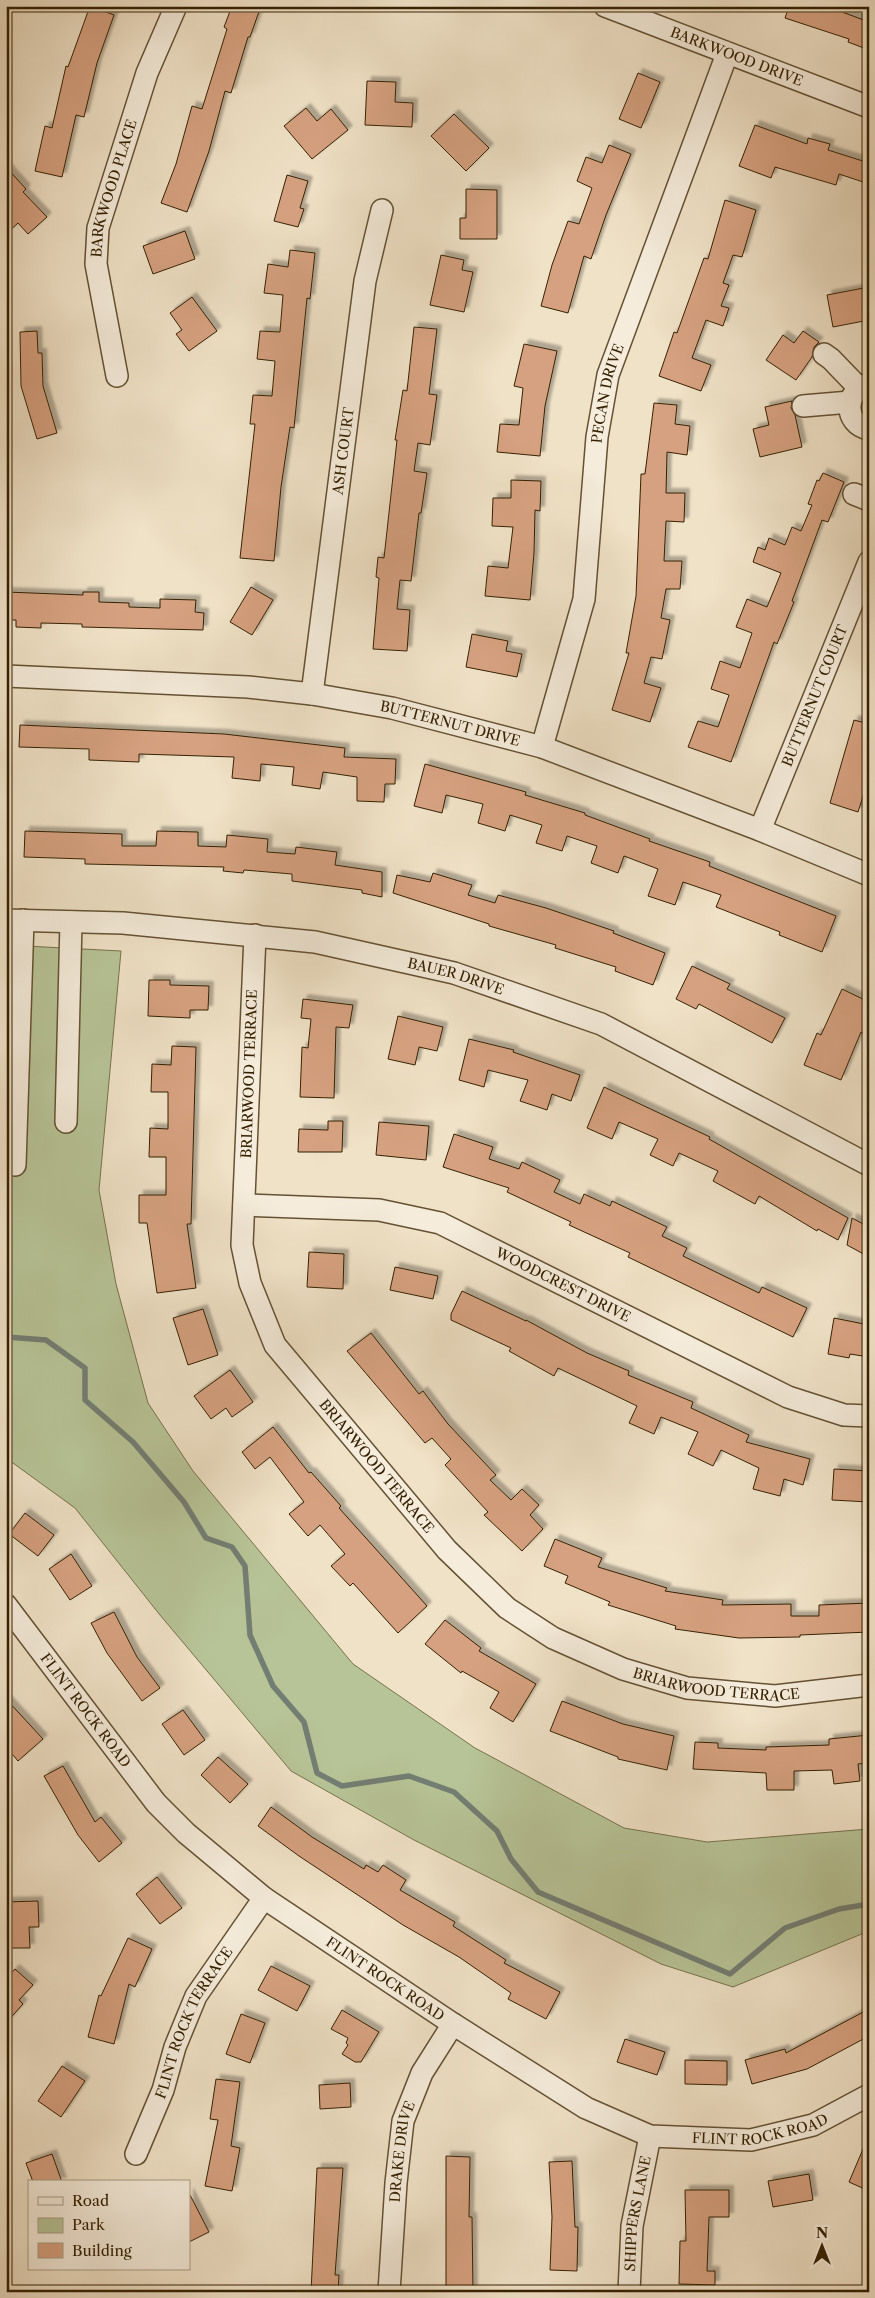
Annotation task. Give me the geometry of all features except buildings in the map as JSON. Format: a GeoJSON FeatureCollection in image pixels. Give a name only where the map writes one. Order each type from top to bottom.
{"type":"FeatureCollection","features":[{"type":"Feature","properties":{"kind":"street","name":"BARKWOOD PLACE"},"geometry":{"type":"LineString","coordinates":[[117,376],[96,264],[98,228],[147,73],[176,6]]}},
{"type":"Feature","properties":{"kind":"street","name":"BARKWOOD DRIVE"},"geometry":{"type":"LineString","coordinates":[[605,6],[869,107]]}},
{"type":"Feature","properties":{"kind":"street","name":"PECAN DRIVE"},"geometry":{"type":"LineString","coordinates":[[542,747],[584,599],[597,437],[608,375],[727,54]]}},
{"type":"Feature","properties":{"kind":"street","name":"ASH COURT"},"geometry":{"type":"LineString","coordinates":[[312,694],[365,281],[382,210]]}},
{"type":"Feature","properties":{"kind":"street"},"geometry":{"type":"LineString","coordinates":[[824,354],[831,359],[859,392]]}},
{"type":"Feature","properties":{"kind":"street"},"geometry":{"type":"LineString","coordinates":[[803,406],[859,392]]}},
{"type":"Feature","properties":{"kind":"street"},"geometry":{"type":"LineString","coordinates":[[859,392],[852,419],[858,425],[869,429]]}},
{"type":"Feature","properties":{"kind":"street","name":"BUTTERNUT COURT"},"geometry":{"type":"LineString","coordinates":[[760,830],[869,562]]}},
{"type":"Feature","properties":{"kind":"street","name":"BUTTERNUT DRIVE"},"geometry":{"type":"LineString","coordinates":[[6,676],[248,687],[312,694],[392,708],[542,747],[760,830],[869,875]]}},
{"type":"Feature","properties":{"kind":"street"},"geometry":{"type":"LineString","coordinates":[[15,920],[15,1165]]}},
{"type":"Feature","properties":{"kind":"street","name":"BAUER DRIVE"},"geometry":{"type":"LineString","coordinates":[[15,920],[123,923],[315,942],[454,973],[601,1024],[867,1159]]}},
{"type":"Feature","properties":{"kind":"street"},"geometry":{"type":"LineString","coordinates":[[66,1122],[71,922]]}},
{"type":"Feature","properties":{"kind":"street","name":"BRIARWOOD TERRACE"},"geometry":{"type":"LineString","coordinates":[[255,935],[242,1245],[250,1283],[275,1345],[447,1550],[508,1608],[553,1638],[623,1669],[687,1688],[775,1696],[869,1685]]}},
{"type":"Feature","properties":{"kind":"street","name":"WOODCREST DRIVE"},"geometry":{"type":"LineString","coordinates":[[244,1205],[379,1210],[440,1223],[788,1398],[844,1415],[869,1416]]}},
{"type":"Feature","properties":{"kind":"street","name":"FLINT ROCK ROAD"},"geometry":{"type":"LineString","coordinates":[[6,1605],[156,1803],[186,1833],[264,1898],[452,2024],[586,2108],[650,2136],[751,2140],[813,2124],[869,2095]]}},
{"type":"Feature","properties":{"kind":"street","name":"FLINT ROCK TERRACE"},"geometry":{"type":"LineString","coordinates":[[136,2154],[164,2090],[174,2047],[196,1996],[264,1898]]}},
{"type":"Feature","properties":{"kind":"street","name":"DRAKE DRIVE"},"geometry":{"type":"LineString","coordinates":[[389,2292],[396,2183],[403,2121],[422,2073],[452,2024]]}},
{"type":"Feature","properties":{"kind":"street","name":"SHIPPERS LANE"},"geometry":{"type":"LineString","coordinates":[[630,2292],[632,2226],[650,2136]]}},
{"type":"Feature","properties":{"kind":"green space"},"geometry":{"type":"Polygon","coordinates":[[[6,945],[121,951],[99,1190],[116,1284],[148,1403],[193,1471],[353,1664],[475,1748],[624,1828],[707,1842],[869,1829],[869,1931],[733,1987],[661,1964],[414,1840],[291,1771],[160,1615],[75,1508],[6,1458],[6,945]]]}},
{"type":"Feature","properties":{"kind":"waterway"},"geometry":{"type":"LineString","coordinates":[[6,1337],[46,1340],[85,1368],[85,1400],[133,1442],[184,1502],[206,1538],[232,1547],[245,1566],[250,1635],[273,1686],[304,1722],[317,1773],[342,1786],[409,1776],[454,1792],[497,1831],[511,1859],[538,1892],[730,1974],[785,1928],[839,1909],[869,1904]]}}]}
